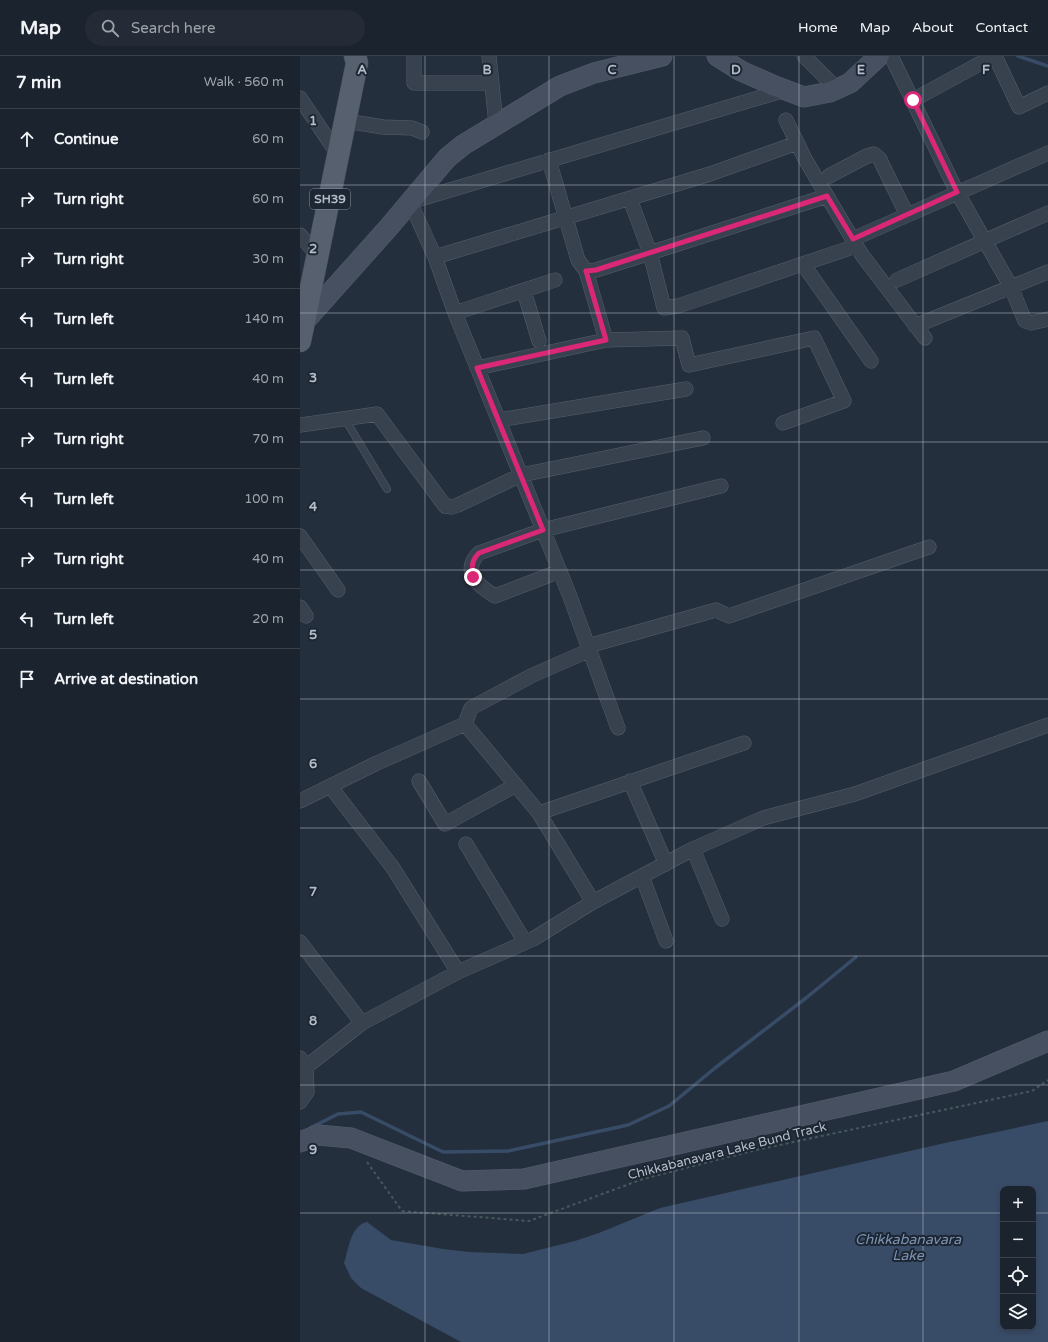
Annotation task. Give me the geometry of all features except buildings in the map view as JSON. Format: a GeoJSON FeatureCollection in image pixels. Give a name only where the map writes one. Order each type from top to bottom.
{"type":"FeatureCollection","features":[{"type":"Feature","properties":{"kind":"main road"},"geometry":{"type":"LineString","coordinates":[[300,282],[334,148],[343,60],[348,56]]}},
{"type":"Feature","properties":{"kind":"main road"},"geometry":{"type":"LineString","coordinates":[[334,148],[346,121],[357,62],[355,56]]}},
{"type":"Feature","properties":{"kind":"main road"},"geometry":{"type":"LineString","coordinates":[[302,327],[309,245]]}},
{"type":"Feature","properties":{"kind":"street"},"geometry":{"type":"LineString","coordinates":[[414,56],[414,83],[492,83]]}},
{"type":"Feature","properties":{"kind":"street"},"geometry":{"type":"LineString","coordinates":[[489,56],[496,124]]}},
{"type":"Feature","properties":{"kind":"street"},"geometry":{"type":"LineString","coordinates":[[302,327],[447,158],[463,145],[560,86],[594,73],[662,56]]}},
{"type":"Feature","properties":{"kind":"street"},"geometry":{"type":"LineString","coordinates":[[717,56],[741,72],[804,97],[830,92],[850,83],[879,56]]}},
{"type":"Feature","properties":{"kind":"street"},"geometry":{"type":"LineString","coordinates":[[804,56],[837,89]]}},
{"type":"Feature","properties":{"kind":"street"},"geometry":{"type":"LineString","coordinates":[[891,56],[957,192],[984,242],[1011,287],[1025,322],[1031,323],[1048,319]]}},
{"type":"Feature","properties":{"kind":"street"},"geometry":{"type":"LineString","coordinates":[[913,100],[995,56],[1020,107],[1048,93]]}},
{"type":"Feature","properties":{"kind":"street"},"geometry":{"type":"LineString","coordinates":[[410,202],[785,90]]}},
{"type":"Feature","properties":{"kind":"street"},"geometry":{"type":"LineString","coordinates":[[300,98],[334,148]]}},
{"type":"Feature","properties":{"kind":"street"},"geometry":{"type":"LineString","coordinates":[[786,120],[805,159],[862,255],[926,338]]}},
{"type":"Feature","properties":{"kind":"street"},"geometry":{"type":"LineString","coordinates":[[346,121],[383,127],[412,128],[422,132]]}},
{"type":"Feature","properties":{"kind":"street"},"geometry":{"type":"LineString","coordinates":[[434,258],[710,174],[797,143]]}},
{"type":"Feature","properties":{"kind":"street"},"geometry":{"type":"LineString","coordinates":[[630,198],[650,253],[664,308],[678,306],[803,264],[854,242],[957,192],[1048,153]]}},
{"type":"Feature","properties":{"kind":"street"},"geometry":{"type":"LineString","coordinates":[[829,176],[874,154],[880,159],[907,215]]}},
{"type":"Feature","properties":{"kind":"street"},"geometry":{"type":"LineString","coordinates":[[549,160],[578,260],[586,271],[606,340]]}},
{"type":"Feature","properties":{"kind":"street"},"geometry":{"type":"LineString","coordinates":[[586,271],[596,270],[827,196]]}},
{"type":"Feature","properties":{"kind":"street"},"geometry":{"type":"LineString","coordinates":[[410,202],[560,571],[618,728]]}},
{"type":"Feature","properties":{"kind":"street"},"geometry":{"type":"LineString","coordinates":[[897,280],[1048,213]]}},
{"type":"Feature","properties":{"kind":"street"},"geometry":{"type":"LineString","coordinates":[[803,264],[871,361]]}},
{"type":"Feature","properties":{"kind":"street"},"geometry":{"type":"LineString","coordinates":[[916,326],[1048,272]]}},
{"type":"Feature","properties":{"kind":"street"},"geometry":{"type":"LineString","coordinates":[[455,313],[555,280]]}},
{"type":"Feature","properties":{"kind":"street"},"geometry":{"type":"LineString","coordinates":[[524,291],[539,341]]}},
{"type":"Feature","properties":{"kind":"street"},"geometry":{"type":"LineString","coordinates":[[477,368],[606,340],[682,338],[689,365],[814,338],[844,401],[783,423]]}},
{"type":"Feature","properties":{"kind":"street"},"geometry":{"type":"LineString","coordinates":[[499,420],[686,389]]}},
{"type":"Feature","properties":{"kind":"street"},"geometry":{"type":"LineString","coordinates":[[300,425],[377,414],[445,506],[458,505],[520,475],[703,438]]}},
{"type":"Feature","properties":{"kind":"street"},"geometry":{"type":"LineString","coordinates":[[560,571],[495,596],[482,589],[473,577],[472,565],[474,558],[479,553],[543,530],[722,486]]}},
{"type":"Feature","properties":{"kind":"street"},"geometry":{"type":"LineString","coordinates":[[300,536],[338,590]]}},
{"type":"Feature","properties":{"kind":"street"},"geometry":{"type":"LineString","coordinates":[[300,801],[377,763],[465,724],[471,708],[533,675],[589,648],[716,610],[729,616],[929,547]]}},
{"type":"Feature","properties":{"kind":"street"},"geometry":{"type":"LineString","coordinates":[[465,724],[539,813],[592,902]]}},
{"type":"Feature","properties":{"kind":"street"},"geometry":{"type":"LineString","coordinates":[[300,1102],[307,1092],[303,1062],[362,1023],[458,972],[533,939],[592,902],[693,849],[762,818],[855,794],[1048,725]]}},
{"type":"Feature","properties":{"kind":"street"},"geometry":{"type":"LineString","coordinates":[[539,813],[630,780],[744,743]]}},
{"type":"Feature","properties":{"kind":"street"},"geometry":{"type":"LineString","coordinates":[[630,780],[666,864]]}},
{"type":"Feature","properties":{"kind":"street"},"geometry":{"type":"LineString","coordinates":[[419,781],[446,824],[516,785]]}},
{"type":"Feature","properties":{"kind":"street"},"geometry":{"type":"LineString","coordinates":[[330,786],[393,868],[458,972]]}},
{"type":"Feature","properties":{"kind":"street"},"geometry":{"type":"LineString","coordinates":[[466,844],[526,942]]}},
{"type":"Feature","properties":{"kind":"street"},"geometry":{"type":"LineString","coordinates":[[693,849],[722,919]]}},
{"type":"Feature","properties":{"kind":"street"},"geometry":{"type":"LineString","coordinates":[[642,876],[666,941]]}},
{"type":"Feature","properties":{"kind":"street"},"geometry":{"type":"LineString","coordinates":[[300,942],[362,1023]]}},
{"type":"Feature","properties":{"kind":"street"},"geometry":{"type":"LineString","coordinates":[[300,1142],[318,1134],[351,1138],[462,1181],[524,1180],[954,1081],[1048,1041]]}},
{"type":"Feature","properties":{"kind":"lane"},"geometry":{"type":"LineString","coordinates":[[345,419],[387,489]]}},
{"type":"Feature","properties":{"kind":"path","name":"Chikkabanavara Lake Bund Track"},"geometry":{"type":"LineString","coordinates":[[351,1138],[402,1211],[529,1220],[643,1179],[756,1150],[1032,1091],[1048,1080]]}},
{"type":"Feature","properties":{"kind":"water","name":"Chikkabanavara Lake"},"geometry":{"type":"Polygon","coordinates":[[[1048,1121],[1048,1342],[461,1342],[361,1288],[351,1278],[344,1263],[354,1233],[361,1224],[367,1222],[391,1240],[469,1252],[523,1254],[575,1241],[599,1233],[660,1208],[1048,1121]]]}},
{"type":"Feature","properties":{"kind":"waterway"},"geometry":{"type":"LineString","coordinates":[[1018,56],[1048,66]]}},
{"type":"Feature","properties":{"kind":"waterway"},"geometry":{"type":"LineString","coordinates":[[310,1128],[338,1114],[361,1112],[443,1152],[508,1151],[628,1125],[669,1106],[856,957]]}},
{"type":"Feature","properties":{"kind":"route"},"geometry":{"type":"LineString","coordinates":[[473,577],[472,565],[474,558],[479,553],[543,530],[477,368],[606,340],[586,271],[596,270],[827,196],[853,239],[957,192],[913,100]]}}]}
